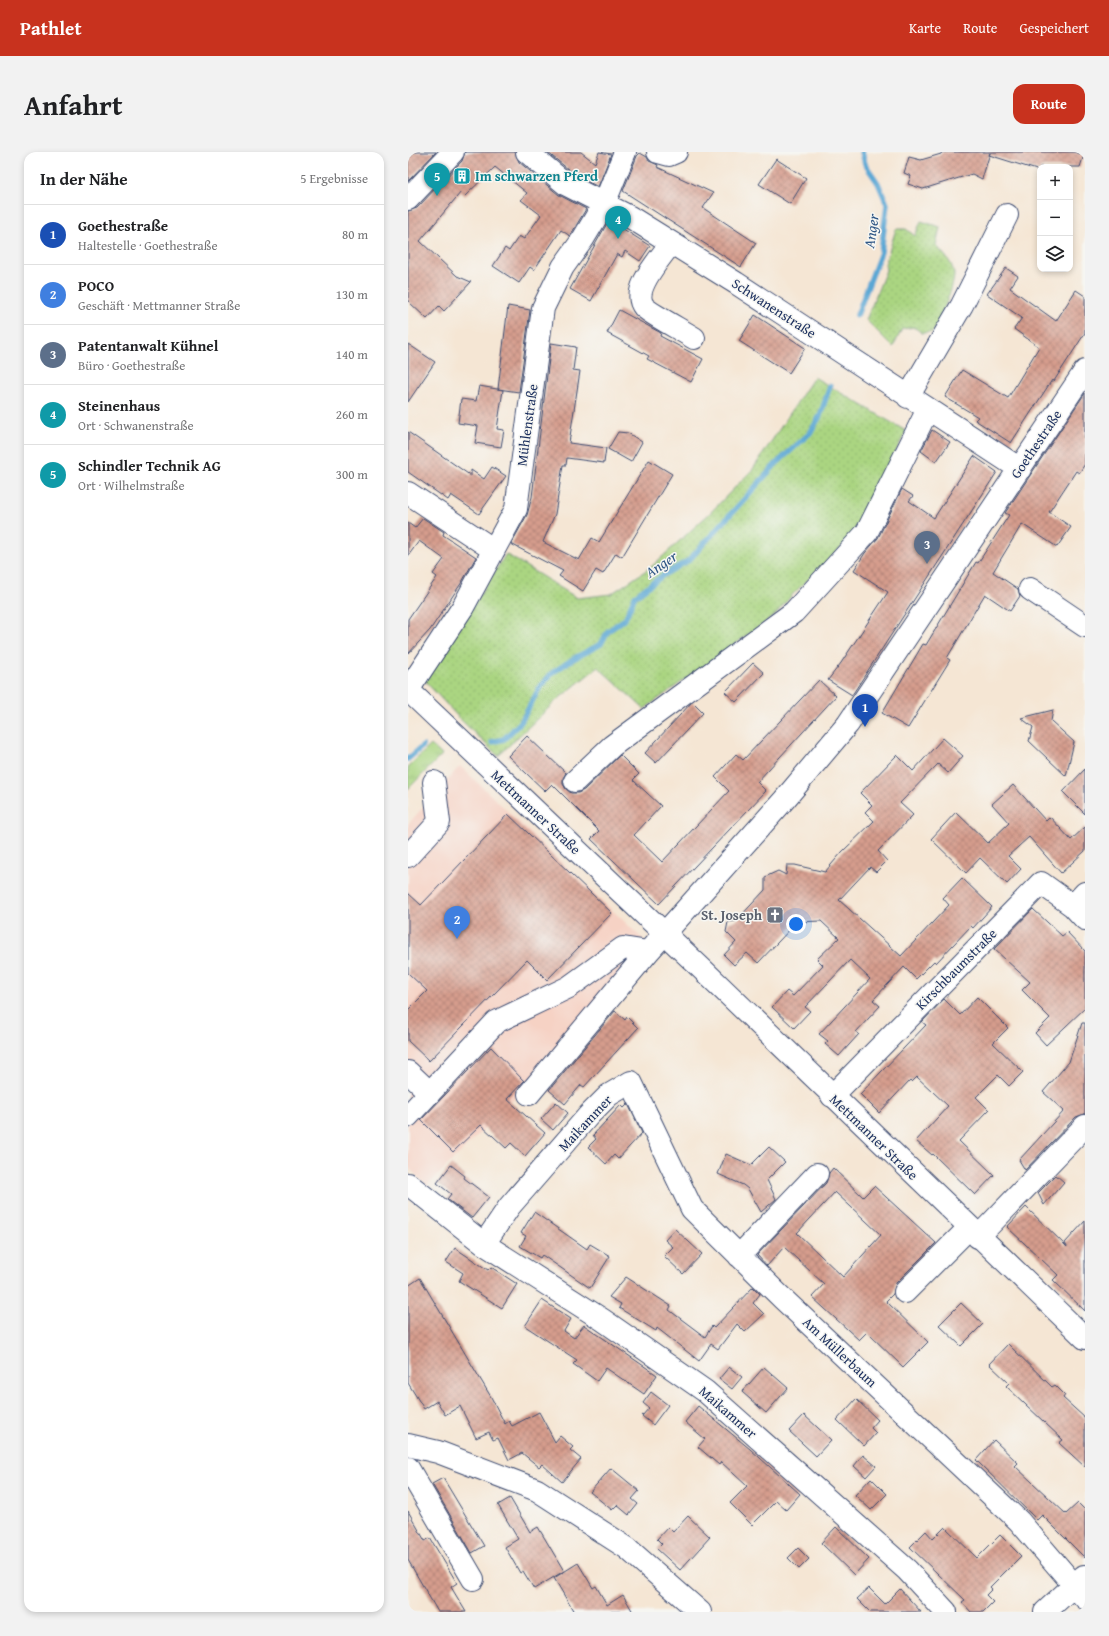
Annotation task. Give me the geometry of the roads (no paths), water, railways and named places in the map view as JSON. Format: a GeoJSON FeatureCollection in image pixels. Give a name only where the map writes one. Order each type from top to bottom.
{"type":"FeatureCollection","features":[{"type":"Feature","properties":{"kind":"street"},"geometry":{"type":"LineString","coordinates":[[408,199],[453,152]]}},
{"type":"Feature","properties":{"kind":"street","name":"Schwanenstraße"},"geometry":{"type":"LineString","coordinates":[[527,152],[567,185],[604,204],[736,283],[1020,469]]}},
{"type":"Feature","properties":{"kind":"street","name":"Mühlenstraße"},"geometry":{"type":"LineString","coordinates":[[408,690],[463,607],[516,510],[544,308],[563,267],[584,239],[604,204],[625,152]]}},
{"type":"Feature","properties":{"kind":"street"},"geometry":{"type":"LineString","coordinates":[[658,152],[668,155],[676,152]]}},
{"type":"Feature","properties":{"kind":"street"},"geometry":{"type":"LineString","coordinates":[[908,397],[962,305],[1007,215]]}},
{"type":"Feature","properties":{"kind":"street"},"geometry":{"type":"LineString","coordinates":[[666,240],[642,285],[640,295],[644,307],[694,338]]}},
{"type":"Feature","properties":{"kind":"street","name":"Goethestraße"},"geometry":{"type":"LineString","coordinates":[[664,934],[848,724],[1085,371]]}},
{"type":"Feature","properties":{"kind":"street"},"geometry":{"type":"LineString","coordinates":[[575,781],[612,746],[794,612],[867,532],[928,410]]}},
{"type":"Feature","properties":{"kind":"street"},"geometry":{"type":"LineString","coordinates":[[408,492],[494,550]]}},
{"type":"Feature","properties":{"kind":"street"},"geometry":{"type":"LineString","coordinates":[[1030,589],[1085,626]]}},
{"type":"Feature","properties":{"kind":"street","name":"Mettmanner Straße"},"geometry":{"type":"LineString","coordinates":[[408,690],[1085,1338]]}},
{"type":"Feature","properties":{"kind":"street"},"geometry":{"type":"LineString","coordinates":[[408,856],[439,822],[434,782]]}},
{"type":"Feature","properties":{"kind":"street","name":"Kirschbaumstraße"},"geometry":{"type":"LineString","coordinates":[[832,1096],[1041,884],[1081,906]]}},
{"type":"Feature","properties":{"kind":"street"},"geometry":{"type":"LineString","coordinates":[[529,1094],[664,934]]}},
{"type":"Feature","properties":{"kind":"street"},"geometry":{"type":"LineString","coordinates":[[408,1116],[496,1022],[568,987],[622,948],[648,952]]}},
{"type":"Feature","properties":{"kind":"street"},"geometry":{"type":"LineString","coordinates":[[408,1072],[430,1093]]}},
{"type":"Feature","properties":{"kind":"street","name":"Am Müllerbaum"},"geometry":{"type":"LineString","coordinates":[[631,1082],[692,1209],[782,1298],[1019,1521],[1081,1586]]}},
{"type":"Feature","properties":{"kind":"street","name":"Maikammer"},"geometry":{"type":"LineString","coordinates":[[484,1244],[509,1207],[590,1115],[609,1095],[631,1082]]}},
{"type":"Feature","properties":{"kind":"street"},"geometry":{"type":"LineString","coordinates":[[905,1292],[974,1232],[1085,1126]]}},
{"type":"Feature","properties":{"kind":"street"},"geometry":{"type":"LineString","coordinates":[[739,1256],[817,1174]]}},
{"type":"Feature","properties":{"kind":"street","name":"Maikammer"},"geometry":{"type":"LineString","coordinates":[[408,1184],[484,1244],[603,1320],[705,1391],[907,1570],[946,1612]]}},
{"type":"Feature","properties":{"kind":"street"},"geometry":{"type":"LineString","coordinates":[[408,1445],[438,1452],[537,1490],[627,1548],[700,1612]]}},
{"type":"Feature","properties":{"kind":"street"},"geometry":{"type":"LineString","coordinates":[[408,1468],[473,1579]]}},
{"type":"Feature","properties":{"kind":"street"},"geometry":{"type":"LineString","coordinates":[[1045,1612],[1081,1586]]}},
{"type":"Feature","properties":{"kind":"waterway","name":"Anger"},"geometry":{"type":"LineString","coordinates":[[857,315],[881,252],[887,204],[878,183],[865,164],[862,152]]}},
{"type":"Feature","properties":{"kind":"waterway","name":"Anger"},"geometry":{"type":"LineString","coordinates":[[492,742],[504,739],[521,722],[540,687],[552,673],[573,659],[601,644],[608,631],[625,619],[635,596],[662,576],[689,560],[776,464],[810,433],[820,416],[830,386]]}},
{"type":"Feature","properties":{"kind":"waterway","name":"Anger"},"geometry":{"type":"LineString","coordinates":[[408,759],[423,746]]}},
{"type":"Feature","properties":{"kind":"place","name":"Im schwarzen Pferd"},"geometry":{"type":"Point","coordinates":[462,176]}},
{"type":"Feature","properties":{"kind":"place","name":"Schindler Technik AG"},"geometry":{"type":"Point","coordinates":[437,196]}},
{"type":"Feature","properties":{"kind":"place","name":"Steinenhaus"},"geometry":{"type":"Point","coordinates":[618,239]}},
{"type":"Feature","properties":{"kind":"place","name":"Patentanwalt Kühnel"},"geometry":{"type":"Point","coordinates":[927,564]}},
{"type":"Feature","properties":{"kind":"place","name":"Goethestraße"},"geometry":{"type":"Point","coordinates":[865,727]}},
{"type":"Feature","properties":{"kind":"place","name":"St. Joseph"},"geometry":{"type":"Point","coordinates":[775,915]}},
{"type":"Feature","properties":{"kind":"place","name":"POCO"},"geometry":{"type":"Point","coordinates":[457,939]}}]}
